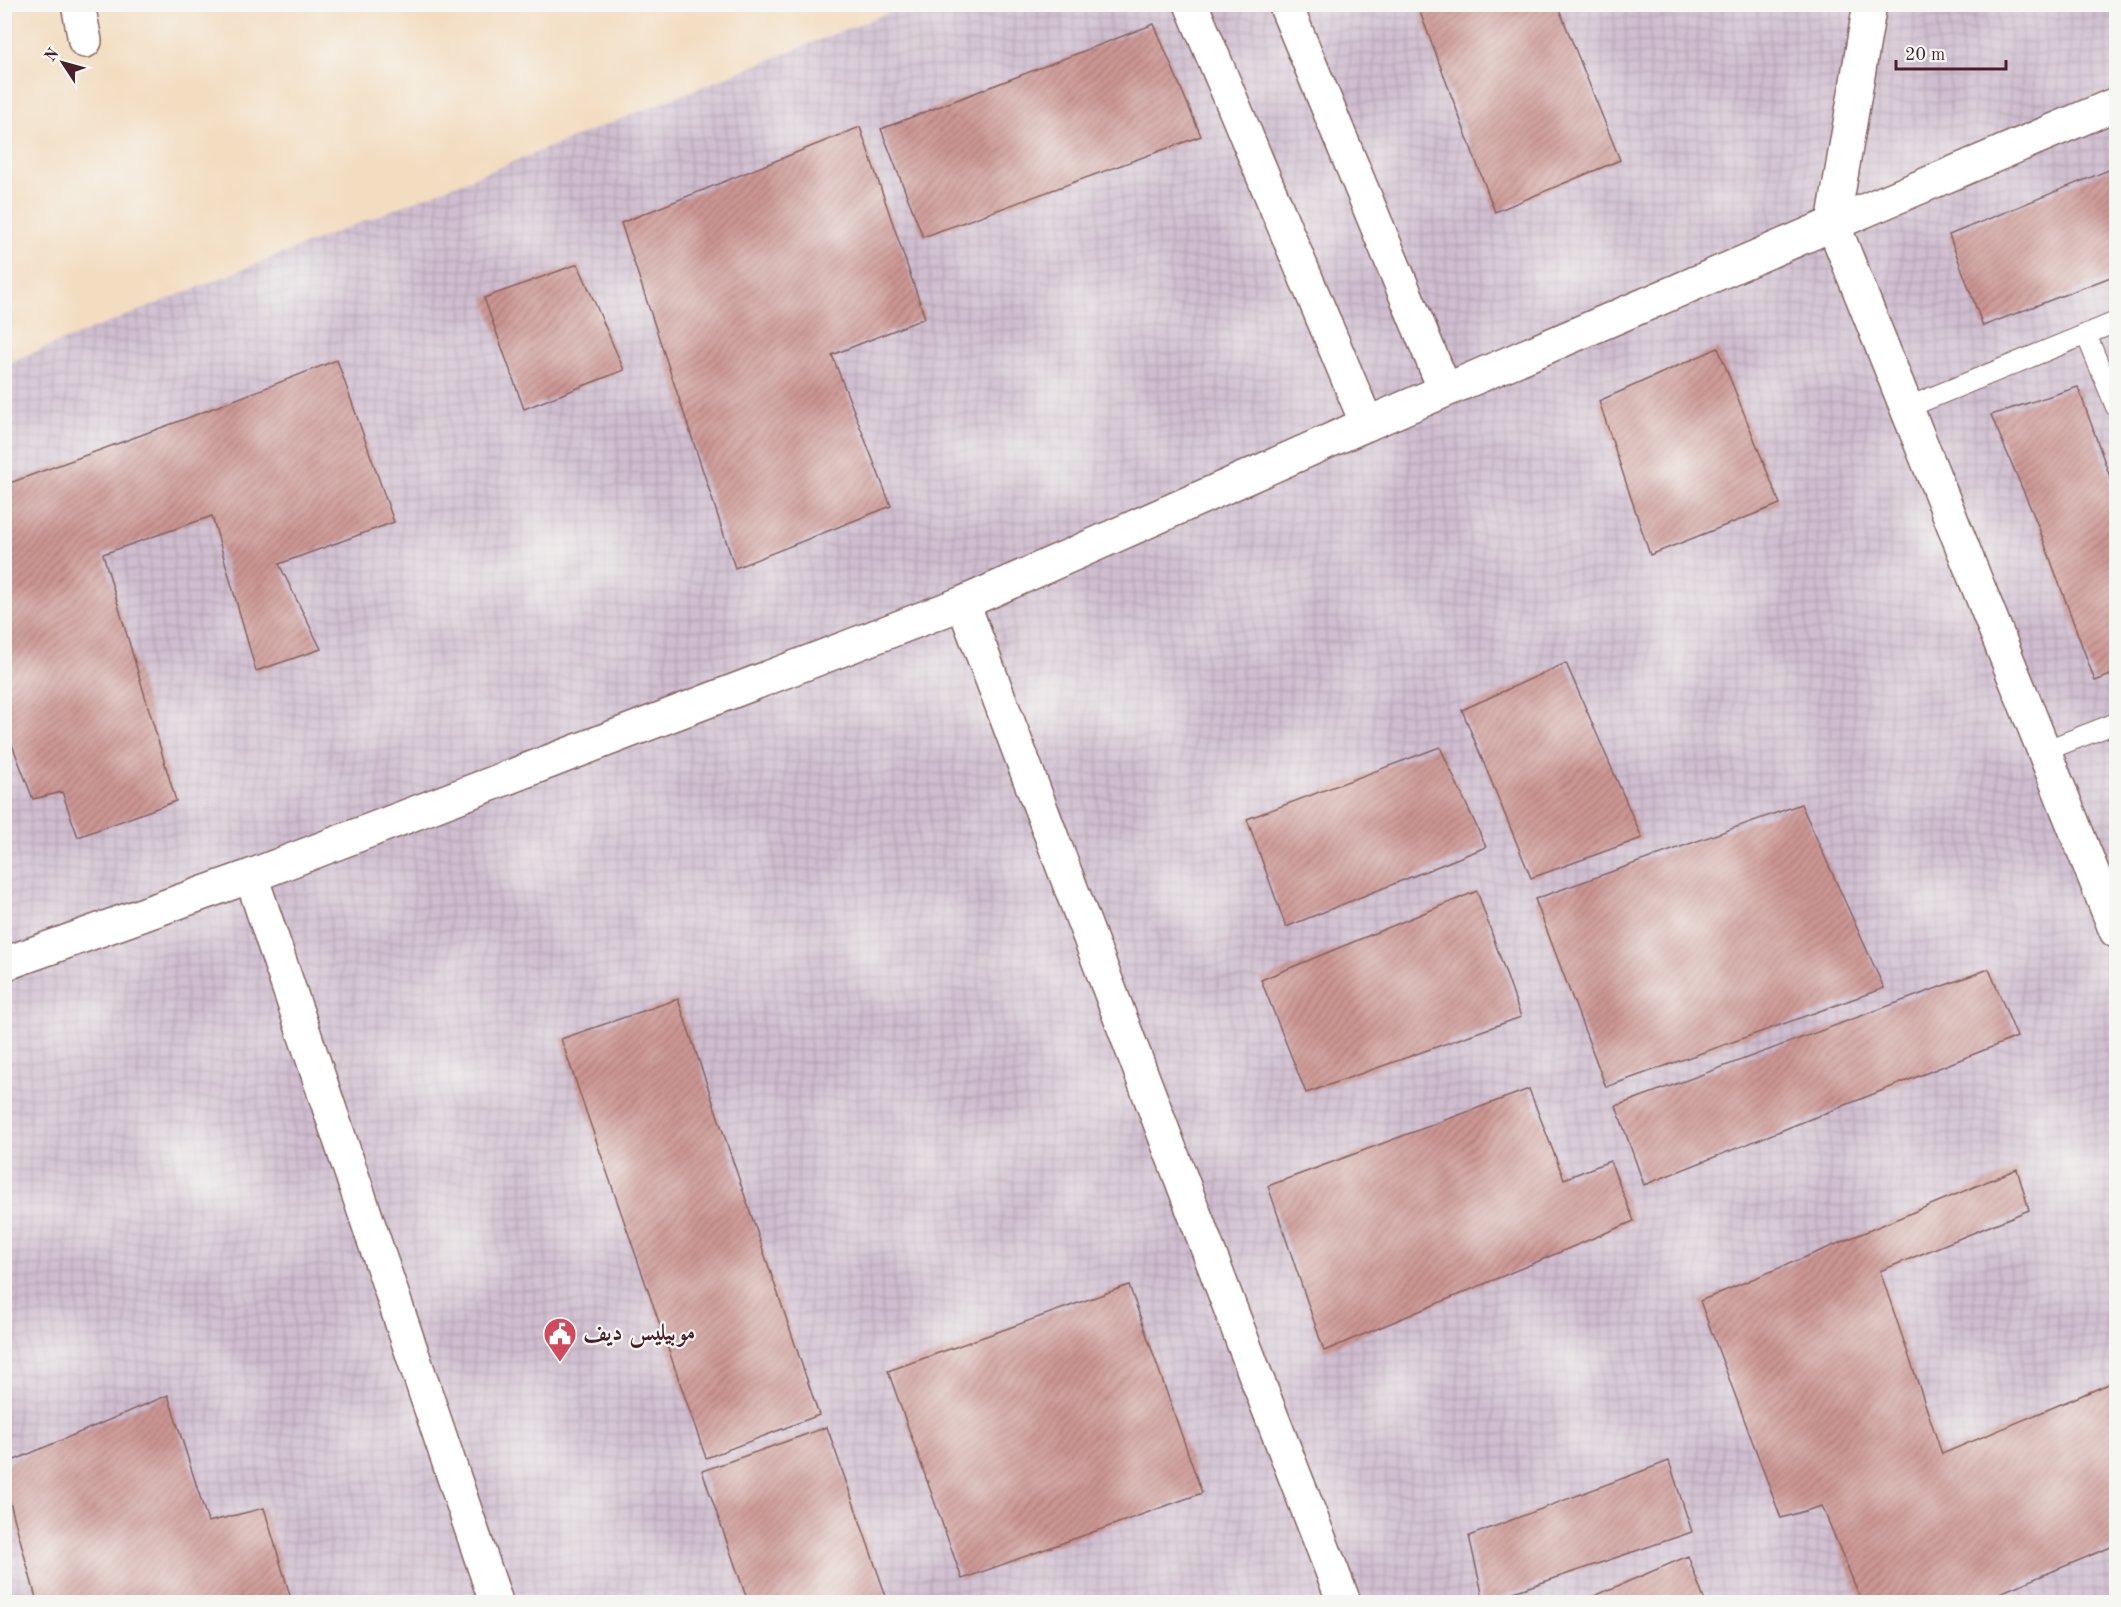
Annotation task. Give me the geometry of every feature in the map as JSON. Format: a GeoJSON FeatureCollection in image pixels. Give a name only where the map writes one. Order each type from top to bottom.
{"type":"FeatureCollection","features":[{"type":"Feature","properties":{"kind":"street"},"geometry":{"type":"LineString","coordinates":[[78,4],[85,41]]}},
{"type":"Feature","properties":{"kind":"street"},"geometry":{"type":"LineString","coordinates":[[1191,4],[1367,424]]}},
{"type":"Feature","properties":{"kind":"street"},"geometry":{"type":"LineString","coordinates":[[1285,4],[1445,390]]}},
{"type":"Feature","properties":{"kind":"street"},"geometry":{"type":"LineString","coordinates":[[1870,4],[1833,224],[2116,931]]}},
{"type":"Feature","properties":{"kind":"street"},"geometry":{"type":"LineString","coordinates":[[4,964],[251,876],[963,603],[1445,390],[2116,104]]}},
{"type":"Feature","properties":{"kind":"street"},"geometry":{"type":"LineString","coordinates":[[963,603],[1257,1379],[1344,1602]]}},
{"type":"Feature","properties":{"kind":"street"},"geometry":{"type":"LineString","coordinates":[[251,876],[496,1602]]}},
{"type":"Feature","properties":{"kind":"lane"},"geometry":{"type":"LineString","coordinates":[[1906,408],[2116,322]]}},
{"type":"Feature","properties":{"kind":"lane"},"geometry":{"type":"LineString","coordinates":[[2086,334],[2116,407]]}},
{"type":"Feature","properties":{"kind":"lane"},"geometry":{"type":"LineString","coordinates":[[2044,751],[2116,723]]}},
{"type":"Feature","properties":{"kind":"shaded area"},"geometry":{"type":"Polygon","coordinates":[[[907,5],[2116,5],[2116,1602],[5,1602],[5,364],[907,5]]]}},
{"type":"Feature","properties":{"kind":"building"},"geometry":{"type":"Polygon","coordinates":[[[1417,4],[1557,4],[1620,160],[1495,212],[1417,4]]]}},
{"type":"Feature","properties":{"kind":"building"},"geometry":{"type":"Polygon","coordinates":[[[1154,24],[1201,136],[923,237],[881,129],[1154,24]]]}},
{"type":"Feature","properties":{"kind":"building"},"geometry":{"type":"Polygon","coordinates":[[[860,127],[925,318],[832,355],[891,506],[735,568],[621,223],[860,127]]]}},
{"type":"Feature","properties":{"kind":"building"},"geometry":{"type":"Polygon","coordinates":[[[2116,167],[2116,275],[1983,326],[1949,235],[2116,167]]]}},
{"type":"Feature","properties":{"kind":"building"},"geometry":{"type":"Polygon","coordinates":[[[578,264],[624,370],[524,409],[484,298],[578,264]]]}},
{"type":"Feature","properties":{"kind":"building"},"geometry":{"type":"Polygon","coordinates":[[[1718,348],[1780,504],[1650,555],[1599,401],[1718,348]]]}},
{"type":"Feature","properties":{"kind":"building"},"geometry":{"type":"Polygon","coordinates":[[[337,360],[394,522],[279,564],[321,649],[256,671],[212,516],[103,554],[176,801],[78,837],[62,792],[33,799],[4,724],[4,485],[185,419],[337,360]]]}},
{"type":"Feature","properties":{"kind":"building"},"geometry":{"type":"Polygon","coordinates":[[[2078,387],[2116,494],[2116,673],[2095,681],[2037,523],[1991,415],[2078,387]]]}},
{"type":"Feature","properties":{"kind":"building"},"geometry":{"type":"Polygon","coordinates":[[[1566,663],[1642,838],[1531,878],[1462,710],[1566,663]]]}},
{"type":"Feature","properties":{"kind":"building"},"geometry":{"type":"Polygon","coordinates":[[[1440,747],[1486,847],[1286,927],[1247,819],[1440,747]]]}},
{"type":"Feature","properties":{"kind":"building"},"geometry":{"type":"Polygon","coordinates":[[[1801,804],[1884,988],[1606,1087],[1535,899],[1801,804]]]}},
{"type":"Feature","properties":{"kind":"building"},"geometry":{"type":"Polygon","coordinates":[[[1477,891],[1521,1017],[1306,1093],[1261,980],[1477,891]]]}},
{"type":"Feature","properties":{"kind":"building"},"geometry":{"type":"Polygon","coordinates":[[[1989,969],[2017,1037],[1644,1185],[1616,1106],[1989,969]]]}},
{"type":"Feature","properties":{"kind":"building"},"geometry":{"type":"Polygon","coordinates":[[[678,999],[819,1415],[706,1458],[561,1039],[678,999]]]}},
{"type":"Feature","properties":{"kind":"building"},"geometry":{"type":"Polygon","coordinates":[[[1529,1089],[1564,1179],[1610,1161],[1634,1221],[1324,1351],[1268,1186],[1529,1089]]]}},
{"type":"Feature","properties":{"kind":"building"},"geometry":{"type":"Polygon","coordinates":[[[2017,1169],[2029,1210],[1880,1271],[1942,1454],[2116,1381],[2116,1545],[1978,1602],[1862,1602],[1822,1506],[1781,1518],[1700,1301],[2017,1169]]]}},
{"type":"Feature","properties":{"kind":"building"},"geometry":{"type":"Polygon","coordinates":[[[1129,1285],[1202,1493],[962,1579],[888,1371],[1129,1285]]]}},
{"type":"Feature","properties":{"kind":"building"},"geometry":{"type":"Polygon","coordinates":[[[168,1395],[208,1522],[264,1508],[292,1602],[37,1602],[5,1484],[5,1464],[168,1395]]]}},
{"type":"Feature","properties":{"kind":"building"},"geometry":{"type":"Polygon","coordinates":[[[827,1427],[888,1602],[748,1602],[702,1471],[827,1427]]]}},
{"type":"Feature","properties":{"kind":"building"},"geometry":{"type":"Polygon","coordinates":[[[1669,1461],[1692,1532],[1484,1602],[1469,1536],[1669,1461]]]}},
{"type":"Feature","properties":{"kind":"building"},"geometry":{"type":"Polygon","coordinates":[[[1688,1556],[1705,1602],[1580,1602],[1688,1556]]]}},
{"type":"Feature","properties":{"kind":"place","name":"موبيليس ديف"},"geometry":{"type":"Point","coordinates":[560,1363]}}]}
